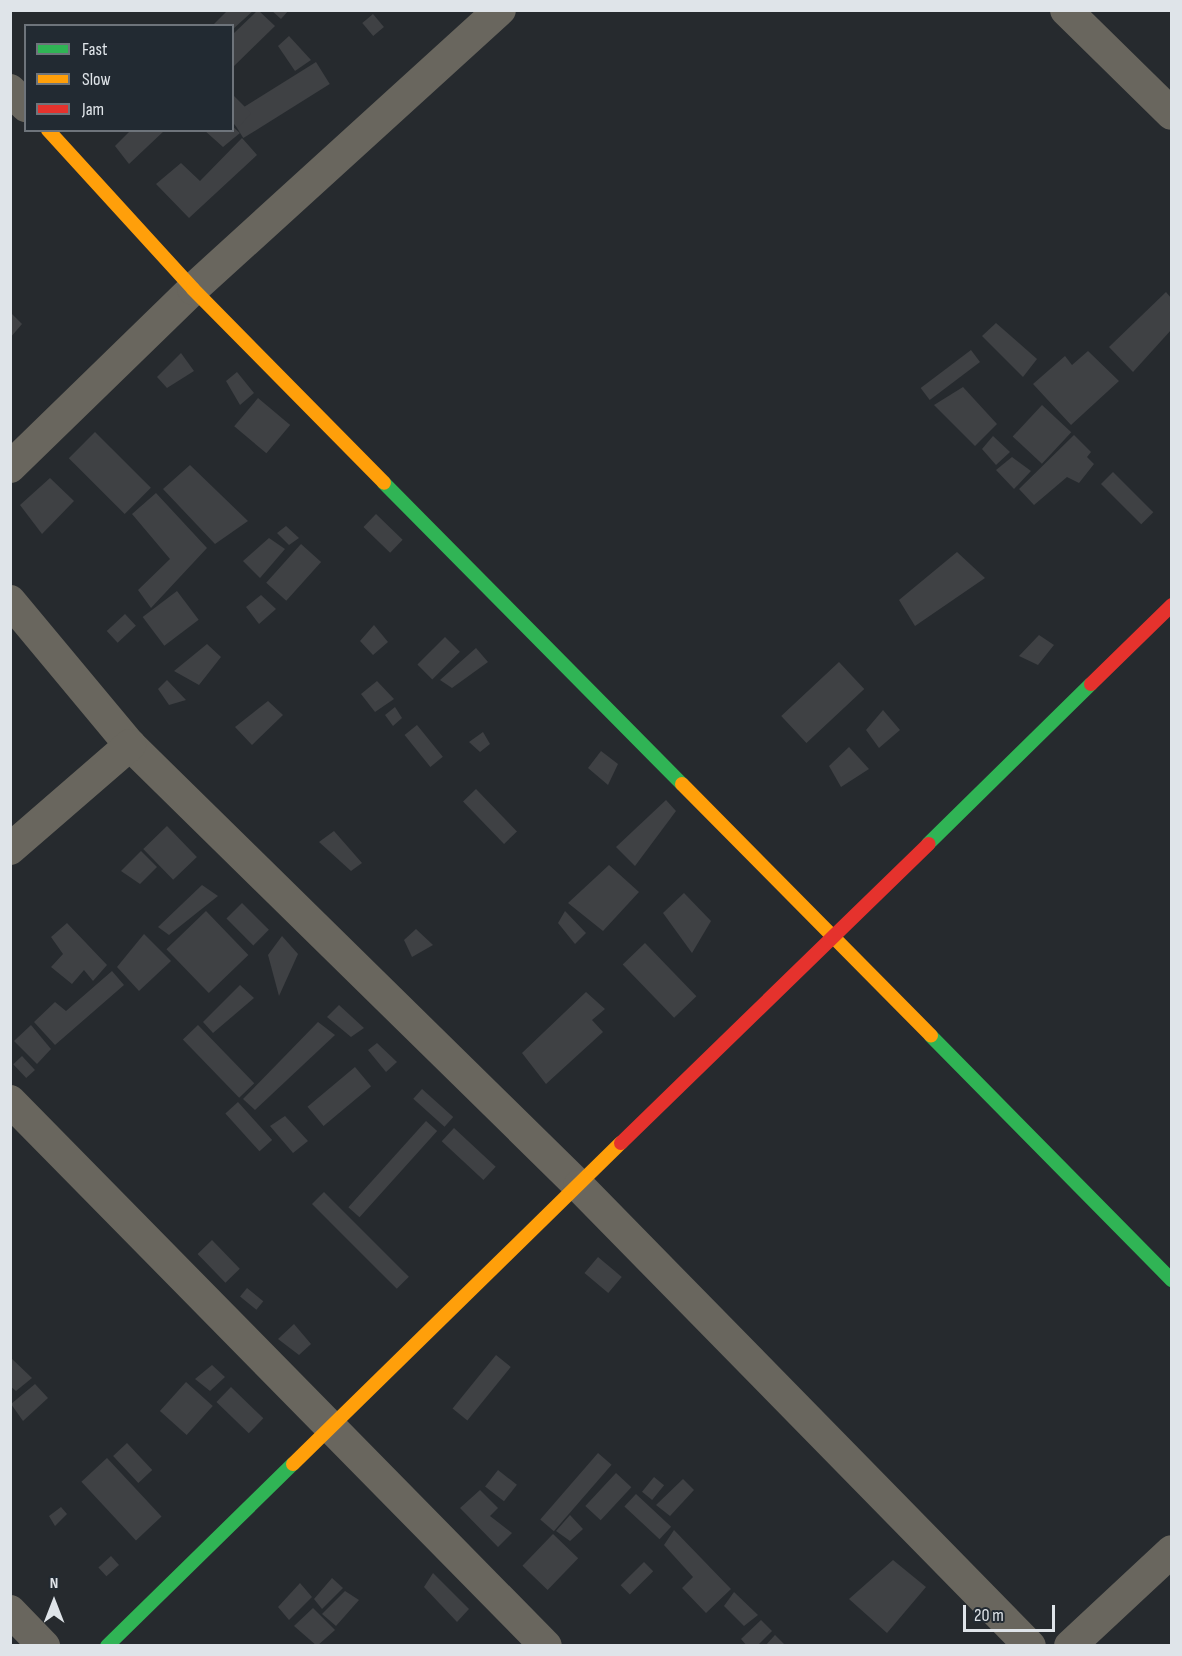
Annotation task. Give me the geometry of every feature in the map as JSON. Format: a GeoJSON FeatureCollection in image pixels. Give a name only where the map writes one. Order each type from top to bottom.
{"type":"FeatureCollection","features":[{"type":"Feature","properties":{"kind":"street"},"geometry":{"type":"LineString","coordinates":[[10,467],[193,289],[501,10]]}},
{"type":"Feature","properties":{"kind":"street"},"geometry":{"type":"LineString","coordinates":[[1066,10],[1172,114]]}},
{"type":"Feature","properties":{"kind":"street"},"geometry":{"type":"LineString","coordinates":[[10,90],[24,104]]}},
{"type":"Feature","properties":{"kind":"street"},"geometry":{"type":"LineString","coordinates":[[50,132],[193,289],[1172,1280]]}},
{"type":"Feature","properties":{"kind":"street"},"geometry":{"type":"LineString","coordinates":[[10,601],[130,745],[579,1186],[1030,1646]]}},
{"type":"Feature","properties":{"kind":"street"},"geometry":{"type":"LineString","coordinates":[[107,1646],[1172,605]]}},
{"type":"Feature","properties":{"kind":"street"},"geometry":{"type":"LineString","coordinates":[[10,849],[130,745]]}},
{"type":"Feature","properties":{"kind":"street"},"geometry":{"type":"LineString","coordinates":[[10,1101],[546,1646]]}},
{"type":"Feature","properties":{"kind":"street"},"geometry":{"type":"LineString","coordinates":[[1070,1646],[1172,1551]]}},
{"type":"Feature","properties":{"kind":"street"},"geometry":{"type":"LineString","coordinates":[[10,1611],[44,1646]]}},
{"type":"Feature","properties":{"kind":"building"},"geometry":{"type":"Polygon","coordinates":[[[228,10],[254,10],[234,28],[234,24],[214,24],[228,10]]]}},
{"type":"Feature","properties":{"kind":"building"},"geometry":{"type":"Polygon","coordinates":[[[258,10],[275,26],[234,66],[234,33],[258,10]]]}},
{"type":"Feature","properties":{"kind":"building"},"geometry":{"type":"Polygon","coordinates":[[[271,10],[289,10],[281,19],[271,10]]]}},
{"type":"Feature","properties":{"kind":"building"},"geometry":{"type":"Polygon","coordinates":[[[373,14],[384,27],[373,36],[362,23],[373,14]]]}},
{"type":"Feature","properties":{"kind":"building"},"geometry":{"type":"Polygon","coordinates":[[[289,36],[311,60],[295,71],[278,46],[289,36]]]}},
{"type":"Feature","properties":{"kind":"building"},"geometry":{"type":"Polygon","coordinates":[[[316,62],[330,84],[243,138],[234,123],[234,113],[316,62]]]}},
{"type":"Feature","properties":{"kind":"building"},"geometry":{"type":"Polygon","coordinates":[[[234,96],[251,113],[238,128],[234,124],[234,96]]]}},
{"type":"Feature","properties":{"kind":"building"},"geometry":{"type":"Polygon","coordinates":[[[234,128],[240,133],[223,147],[206,132],[234,132],[234,128]]]}},
{"type":"Feature","properties":{"kind":"building"},"geometry":{"type":"Polygon","coordinates":[[[129,132],[163,132],[129,164],[115,146],[129,132]]]}},
{"type":"Feature","properties":{"kind":"building"},"geometry":{"type":"Polygon","coordinates":[[[242,138],[257,155],[189,218],[156,184],[181,163],[200,181],[242,138]]]}},
{"type":"Feature","properties":{"kind":"building"},"geometry":{"type":"Polygon","coordinates":[[[1166,292],[1172,299],[1172,329],[1133,372],[1109,347],[1166,292]]]}},
{"type":"Feature","properties":{"kind":"building"},"geometry":{"type":"Polygon","coordinates":[[[10,312],[22,324],[10,338],[10,312]]]}},
{"type":"Feature","properties":{"kind":"building"},"geometry":{"type":"Polygon","coordinates":[[[996,323],[1037,359],[1023,377],[982,336],[996,323]]]}},
{"type":"Feature","properties":{"kind":"building"},"geometry":{"type":"Polygon","coordinates":[[[971,350],[980,362],[930,400],[921,388],[971,350]]]}},
{"type":"Feature","properties":{"kind":"building"},"geometry":{"type":"Polygon","coordinates":[[[1088,351],[1119,381],[1071,425],[1033,384],[1065,356],[1072,365],[1088,351]]]}},
{"type":"Feature","properties":{"kind":"building"},"geometry":{"type":"Polygon","coordinates":[[[181,353],[194,371],[167,388],[157,377],[181,353]]]}},
{"type":"Feature","properties":{"kind":"building"},"geometry":{"type":"Polygon","coordinates":[[[237,372],[254,393],[240,405],[226,381],[237,372]]]}},
{"type":"Feature","properties":{"kind":"building"},"geometry":{"type":"Polygon","coordinates":[[[963,387],[997,424],[975,446],[934,405],[963,387]]]}},
{"type":"Feature","properties":{"kind":"building"},"geometry":{"type":"Polygon","coordinates":[[[258,398],[290,425],[266,453],[234,426],[258,398]]]}},
{"type":"Feature","properties":{"kind":"building"},"geometry":{"type":"Polygon","coordinates":[[[1042,405],[1071,432],[1042,464],[1013,436],[1042,405]]]}},
{"type":"Feature","properties":{"kind":"building"},"geometry":{"type":"Polygon","coordinates":[[[95,432],[151,488],[125,514],[69,458],[95,432]]]}},
{"type":"Feature","properties":{"kind":"building"},"geometry":{"type":"Polygon","coordinates":[[[1074,435],[1091,452],[1087,457],[1094,464],[1079,483],[1067,477],[1034,505],[1019,489],[1074,435]]]}},
{"type":"Feature","properties":{"kind":"building"},"geometry":{"type":"Polygon","coordinates":[[[993,436],[1010,452],[996,465],[982,449],[993,436]]]}},
{"type":"Feature","properties":{"kind":"building"},"geometry":{"type":"Polygon","coordinates":[[[1012,457],[1031,471],[1014,489],[996,470],[1012,457]]]}},
{"type":"Feature","properties":{"kind":"building"},"geometry":{"type":"Polygon","coordinates":[[[190,465],[248,521],[215,544],[163,489],[190,465]]]}},
{"type":"Feature","properties":{"kind":"building"},"geometry":{"type":"Polygon","coordinates":[[[1113,472],[1153,512],[1141,524],[1101,484],[1113,472]]]}},
{"type":"Feature","properties":{"kind":"building"},"geometry":{"type":"Polygon","coordinates":[[[50,478],[74,501],[42,534],[20,505],[50,478]]]}},
{"type":"Feature","properties":{"kind":"building"},"geometry":{"type":"Polygon","coordinates":[[[156,493],[207,548],[151,608],[138,590],[170,559],[132,514],[156,493]]]}},
{"type":"Feature","properties":{"kind":"building"},"geometry":{"type":"Polygon","coordinates":[[[376,514],[403,540],[390,553],[363,527],[376,514]]]}},
{"type":"Feature","properties":{"kind":"building"},"geometry":{"type":"Polygon","coordinates":[[[286,526],[299,538],[289,545],[277,533],[286,526]]]}},
{"type":"Feature","properties":{"kind":"building"},"geometry":{"type":"Polygon","coordinates":[[[269,538],[285,549],[260,578],[243,561],[269,538]]]}},
{"type":"Feature","properties":{"kind":"building"},"geometry":{"type":"Polygon","coordinates":[[[301,544],[321,562],[286,601],[266,583],[301,544]]]}},
{"type":"Feature","properties":{"kind":"building"},"geometry":{"type":"Polygon","coordinates":[[[957,552],[985,578],[915,626],[899,600],[957,552]]]}},
{"type":"Feature","properties":{"kind":"building"},"geometry":{"type":"Polygon","coordinates":[[[177,591],[199,620],[164,646],[143,617],[177,591]]]}},
{"type":"Feature","properties":{"kind":"building"},"geometry":{"type":"Polygon","coordinates":[[[261,595],[276,609],[259,624],[246,607],[261,595]]]}},
{"type":"Feature","properties":{"kind":"building"},"geometry":{"type":"Polygon","coordinates":[[[125,614],[136,626],[118,643],[107,631],[125,614]]]}},
{"type":"Feature","properties":{"kind":"building"},"geometry":{"type":"Polygon","coordinates":[[[374,625],[388,642],[373,655],[360,641],[374,625]]]}},
{"type":"Feature","properties":{"kind":"building"},"geometry":{"type":"Polygon","coordinates":[[[1039,635],[1054,645],[1038,665],[1019,656],[1039,635]]]}},
{"type":"Feature","properties":{"kind":"building"},"geometry":{"type":"Polygon","coordinates":[[[445,637],[460,652],[432,679],[417,665],[445,637]]]}},
{"type":"Feature","properties":{"kind":"building"},"geometry":{"type":"Polygon","coordinates":[[[207,644],[221,657],[199,685],[174,671],[207,644]]]}},
{"type":"Feature","properties":{"kind":"building"},"geometry":{"type":"Polygon","coordinates":[[[476,648],[488,662],[452,688],[440,680],[476,648]]]}},
{"type":"Feature","properties":{"kind":"building"},"geometry":{"type":"Polygon","coordinates":[[[839,662],[864,689],[806,743],[781,716],[839,662]]]}},
{"type":"Feature","properties":{"kind":"building"},"geometry":{"type":"Polygon","coordinates":[[[167,680],[186,700],[169,705],[158,689],[167,680]]]}},
{"type":"Feature","properties":{"kind":"building"},"geometry":{"type":"Polygon","coordinates":[[[377,681],[394,699],[375,712],[361,694],[377,681]]]}},
{"type":"Feature","properties":{"kind":"building"},"geometry":{"type":"Polygon","coordinates":[[[268,701],[283,715],[252,745],[235,727],[268,701]]]}},
{"type":"Feature","properties":{"kind":"building"},"geometry":{"type":"Polygon","coordinates":[[[395,707],[402,718],[393,726],[385,715],[395,707]]]}},
{"type":"Feature","properties":{"kind":"building"},"geometry":{"type":"Polygon","coordinates":[[[883,710],[900,730],[879,748],[866,730],[883,710]]]}},
{"type":"Feature","properties":{"kind":"building"},"geometry":{"type":"Polygon","coordinates":[[[417,725],[443,757],[430,767],[405,735],[417,725]]]}},
{"type":"Feature","properties":{"kind":"building"},"geometry":{"type":"Polygon","coordinates":[[[483,732],[490,744],[480,752],[469,742],[483,732]]]}},
{"type":"Feature","properties":{"kind":"building"},"geometry":{"type":"Polygon","coordinates":[[[849,747],[869,769],[841,787],[829,766],[849,747]]]}},
{"type":"Feature","properties":{"kind":"building"},"geometry":{"type":"Polygon","coordinates":[[[601,751],[618,764],[608,785],[588,768],[601,751]]]}},
{"type":"Feature","properties":{"kind":"building"},"geometry":{"type":"Polygon","coordinates":[[[476,789],[517,831],[504,844],[463,802],[476,789]]]}},
{"type":"Feature","properties":{"kind":"building"},"geometry":{"type":"Polygon","coordinates":[[[666,800],[676,811],[635,866],[616,847],[666,800]]]}},
{"type":"Feature","properties":{"kind":"building"},"geometry":{"type":"Polygon","coordinates":[[[167,826],[197,857],[173,880],[143,849],[167,826]]]}},
{"type":"Feature","properties":{"kind":"building"},"geometry":{"type":"Polygon","coordinates":[[[334,831],[362,863],[351,871],[319,842],[334,831]]]}},
{"type":"Feature","properties":{"kind":"building"},"geometry":{"type":"Polygon","coordinates":[[[141,851],[157,867],[140,884],[121,871],[141,851]]]}},
{"type":"Feature","properties":{"kind":"building"},"geometry":{"type":"Polygon","coordinates":[[[609,865],[639,892],[603,931],[568,903],[609,865]]]}},
{"type":"Feature","properties":{"kind":"building"},"geometry":{"type":"Polygon","coordinates":[[[202,885],[218,896],[169,935],[158,927],[202,885]]]}},
{"type":"Feature","properties":{"kind":"building"},"geometry":{"type":"Polygon","coordinates":[[[684,893],[711,921],[692,953],[663,913],[684,893]]]}},
{"type":"Feature","properties":{"kind":"building"},"geometry":{"type":"Polygon","coordinates":[[[242,903],[269,930],[253,945],[226,919],[242,903]]]}},
{"type":"Feature","properties":{"kind":"building"},"geometry":{"type":"Polygon","coordinates":[[[206,911],[248,955],[209,993],[166,949],[206,911]]]}},
{"type":"Feature","properties":{"kind":"building"},"geometry":{"type":"Polygon","coordinates":[[[565,911],[586,933],[575,944],[558,923],[565,911]]]}},
{"type":"Feature","properties":{"kind":"building"},"geometry":{"type":"Polygon","coordinates":[[[67,923],[107,965],[93,981],[84,970],[72,984],[51,967],[63,954],[51,937],[67,923]]]}},
{"type":"Feature","properties":{"kind":"building"},"geometry":{"type":"Polygon","coordinates":[[[416,929],[433,945],[412,957],[404,940],[416,929]]]}},
{"type":"Feature","properties":{"kind":"building"},"geometry":{"type":"Polygon","coordinates":[[[144,934],[171,961],[139,991],[117,967],[144,934]]]}},
{"type":"Feature","properties":{"kind":"building"},"geometry":{"type":"Polygon","coordinates":[[[282,936],[298,954],[279,996],[268,955],[282,936]]]}},
{"type":"Feature","properties":{"kind":"building"},"geometry":{"type":"Polygon","coordinates":[[[645,943],[696,996],[674,1018],[623,965],[645,943]]]}},
{"type":"Feature","properties":{"kind":"building"},"geometry":{"type":"Polygon","coordinates":[[[112,971],[124,985],[55,1045],[34,1022],[55,1002],[66,1011],[112,971]]]}},
{"type":"Feature","properties":{"kind":"building"},"geometry":{"type":"Polygon","coordinates":[[[240,985],[254,998],[213,1033],[203,1022],[240,985]]]}},
{"type":"Feature","properties":{"kind":"building"},"geometry":{"type":"Polygon","coordinates":[[[586,992],[605,1009],[592,1020],[603,1032],[546,1084],[522,1053],[586,992]]]}},
{"type":"Feature","properties":{"kind":"building"},"geometry":{"type":"Polygon","coordinates":[[[339,1005],[364,1028],[351,1037],[327,1017],[339,1005]]]}},
{"type":"Feature","properties":{"kind":"building"},"geometry":{"type":"Polygon","coordinates":[[[318,1022],[335,1035],[255,1110],[243,1099],[318,1022]]]}},
{"type":"Feature","properties":{"kind":"building"},"geometry":{"type":"Polygon","coordinates":[[[31,1025],[51,1049],[37,1064],[14,1041],[31,1025]]]}},
{"type":"Feature","properties":{"kind":"building"},"geometry":{"type":"Polygon","coordinates":[[[198,1025],[254,1083],[239,1098],[183,1040],[198,1025]]]}},
{"type":"Feature","properties":{"kind":"building"},"geometry":{"type":"Polygon","coordinates":[[[377,1043],[397,1062],[386,1072],[368,1050],[377,1043]]]}},
{"type":"Feature","properties":{"kind":"building"},"geometry":{"type":"Polygon","coordinates":[[[22,1056],[35,1070],[26,1078],[13,1064],[22,1056]]]}},
{"type":"Feature","properties":{"kind":"building"},"geometry":{"type":"Polygon","coordinates":[[[355,1067],[371,1086],[324,1126],[308,1107],[355,1067]]]}},
{"type":"Feature","properties":{"kind":"building"},"geometry":{"type":"Polygon","coordinates":[[[422,1089],[453,1117],[445,1127],[413,1099],[422,1089]]]}},
{"type":"Feature","properties":{"kind":"building"},"geometry":{"type":"Polygon","coordinates":[[[238,1102],[272,1140],[259,1151],[225,1113],[238,1102]]]}},
{"type":"Feature","properties":{"kind":"building"},"geometry":{"type":"Polygon","coordinates":[[[285,1116],[308,1141],[293,1153],[270,1126],[285,1116]]]}},
{"type":"Feature","properties":{"kind":"building"},"geometry":{"type":"Polygon","coordinates":[[[426,1121],[437,1131],[360,1217],[348,1207],[426,1121]]]}},
{"type":"Feature","properties":{"kind":"building"},"geometry":{"type":"Polygon","coordinates":[[[454,1128],[496,1167],[483,1180],[442,1141],[454,1128]]]}},
{"type":"Feature","properties":{"kind":"building"},"geometry":{"type":"Polygon","coordinates":[[[324,1192],[409,1277],[397,1289],[312,1204],[324,1192]]]}},
{"type":"Feature","properties":{"kind":"building"},"geometry":{"type":"Polygon","coordinates":[[[212,1240],[240,1269],[225,1283],[198,1254],[212,1240]]]}},
{"type":"Feature","properties":{"kind":"building"},"geometry":{"type":"Polygon","coordinates":[[[598,1257],[622,1277],[608,1293],[585,1273],[598,1257]]]}},
{"type":"Feature","properties":{"kind":"building"},"geometry":{"type":"Polygon","coordinates":[[[247,1288],[263,1301],[256,1310],[240,1297],[247,1288]]]}},
{"type":"Feature","properties":{"kind":"building"},"geometry":{"type":"Polygon","coordinates":[[[294,1324],[311,1344],[299,1355],[278,1339],[294,1324]]]}},
{"type":"Feature","properties":{"kind":"building"},"geometry":{"type":"Polygon","coordinates":[[[496,1355],[511,1367],[467,1421],[453,1409],[496,1355]]]}},
{"type":"Feature","properties":{"kind":"building"},"geometry":{"type":"Polygon","coordinates":[[[10,1357],[32,1378],[16,1391],[10,1386],[10,1357]]]}},
{"type":"Feature","properties":{"kind":"building"},"geometry":{"type":"Polygon","coordinates":[[[212,1365],[225,1377],[210,1391],[195,1379],[212,1365]]]}},
{"type":"Feature","properties":{"kind":"building"},"geometry":{"type":"Polygon","coordinates":[[[186,1382],[213,1406],[187,1435],[160,1411],[186,1382]]]}},
{"type":"Feature","properties":{"kind":"building"},"geometry":{"type":"Polygon","coordinates":[[[35,1384],[48,1398],[23,1421],[11,1404],[35,1384]]]}},
{"type":"Feature","properties":{"kind":"building"},"geometry":{"type":"Polygon","coordinates":[[[231,1387],[263,1418],[249,1433],[216,1402],[231,1387]]]}},
{"type":"Feature","properties":{"kind":"building"},"geometry":{"type":"Polygon","coordinates":[[[127,1443],[152,1470],[138,1483],[113,1456],[127,1443]]]}},
{"type":"Feature","properties":{"kind":"building"},"geometry":{"type":"Polygon","coordinates":[[[598,1453],[612,1465],[554,1531],[540,1519],[598,1453]]]}},
{"type":"Feature","properties":{"kind":"building"},"geometry":{"type":"Polygon","coordinates":[[[107,1458],[162,1517],[136,1540],[81,1482],[107,1458]]]}},
{"type":"Feature","properties":{"kind":"building"},"geometry":{"type":"Polygon","coordinates":[[[498,1470],[517,1485],[504,1501],[485,1487],[498,1470]]]}},
{"type":"Feature","properties":{"kind":"building"},"geometry":{"type":"Polygon","coordinates":[[[616,1473],[631,1487],[601,1520],[585,1506],[616,1473]]]}},
{"type":"Feature","properties":{"kind":"building"},"geometry":{"type":"Polygon","coordinates":[[[654,1477],[664,1485],[652,1500],[642,1492],[654,1477]]]}},
{"type":"Feature","properties":{"kind":"building"},"geometry":{"type":"Polygon","coordinates":[[[683,1479],[694,1490],[670,1516],[656,1505],[683,1479]]]}},
{"type":"Feature","properties":{"kind":"building"},"geometry":{"type":"Polygon","coordinates":[[[480,1490],[498,1508],[490,1516],[512,1533],[498,1547],[460,1508],[480,1490]]]}},
{"type":"Feature","properties":{"kind":"building"},"geometry":{"type":"Polygon","coordinates":[[[636,1494],[671,1527],[660,1539],[624,1506],[636,1494]]]}},
{"type":"Feature","properties":{"kind":"building"},"geometry":{"type":"Polygon","coordinates":[[[61,1507],[67,1514],[55,1526],[49,1516],[61,1507]]]}},
{"type":"Feature","properties":{"kind":"building"},"geometry":{"type":"Polygon","coordinates":[[[570,1515],[583,1529],[570,1541],[556,1531],[570,1515]]]}},
{"type":"Feature","properties":{"kind":"building"},"geometry":{"type":"Polygon","coordinates":[[[674,1530],[731,1589],[706,1613],[682,1588],[693,1577],[664,1545],[674,1530]]]}},
{"type":"Feature","properties":{"kind":"building"},"geometry":{"type":"Polygon","coordinates":[[[553,1534],[578,1558],[548,1590],[522,1566],[553,1534]]]}},
{"type":"Feature","properties":{"kind":"building"},"geometry":{"type":"Polygon","coordinates":[[[111,1556],[119,1565],[106,1576],[98,1567],[111,1556]]]}},
{"type":"Feature","properties":{"kind":"building"},"geometry":{"type":"Polygon","coordinates":[[[893,1560],[926,1587],[887,1633],[849,1599],[893,1560]]]}},
{"type":"Feature","properties":{"kind":"building"},"geometry":{"type":"Polygon","coordinates":[[[644,1562],[653,1571],[630,1595],[621,1585],[644,1562]]]}},
{"type":"Feature","properties":{"kind":"building"},"geometry":{"type":"Polygon","coordinates":[[[433,1573],[469,1609],[457,1622],[424,1587],[433,1573]]]}},
{"type":"Feature","properties":{"kind":"building"},"geometry":{"type":"Polygon","coordinates":[[[332,1578],[343,1588],[322,1609],[314,1599],[332,1578]]]}},
{"type":"Feature","properties":{"kind":"building"},"geometry":{"type":"Polygon","coordinates":[[[300,1583],[312,1597],[289,1620],[278,1607],[300,1583]]]}},
{"type":"Feature","properties":{"kind":"building"},"geometry":{"type":"Polygon","coordinates":[[[345,1591],[359,1600],[336,1626],[322,1614],[345,1591]]]}},
{"type":"Feature","properties":{"kind":"building"},"geometry":{"type":"Polygon","coordinates":[[[734,1592],[758,1615],[744,1626],[724,1606],[734,1592]]]}},
{"type":"Feature","properties":{"kind":"building"},"geometry":{"type":"Polygon","coordinates":[[[313,1608],[335,1630],[317,1646],[294,1626],[313,1608]]]}},
{"type":"Feature","properties":{"kind":"building"},"geometry":{"type":"Polygon","coordinates":[[[761,1620],[772,1631],[757,1646],[747,1646],[741,1639],[761,1620]]]}},
{"type":"Feature","properties":{"kind":"building"},"geometry":{"type":"Polygon","coordinates":[[[775,1635],[786,1646],[765,1646],[775,1635]]]}},
{"type":"Feature","properties":{"kind":"traffic: fast"},"geometry":{"type":"LineString","coordinates":[[384,483],[682,784]]}},
{"type":"Feature","properties":{"kind":"traffic: fast"},"geometry":{"type":"LineString","coordinates":[[928,844],[1091,684]]}},
{"type":"Feature","properties":{"kind":"traffic: fast"},"geometry":{"type":"LineString","coordinates":[[931,1036],[1172,1280]]}},
{"type":"Feature","properties":{"kind":"traffic: fast"},"geometry":{"type":"LineString","coordinates":[[107,1646],[293,1464]]}},
{"type":"Feature","properties":{"kind":"traffic: slow"},"geometry":{"type":"LineString","coordinates":[[50,132],[193,289],[384,483]]}},
{"type":"Feature","properties":{"kind":"traffic: slow"},"geometry":{"type":"LineString","coordinates":[[682,784],[931,1036]]}},
{"type":"Feature","properties":{"kind":"traffic: slow"},"geometry":{"type":"LineString","coordinates":[[293,1464],[621,1143]]}},
{"type":"Feature","properties":{"kind":"traffic: jam"},"geometry":{"type":"LineString","coordinates":[[1091,684],[1172,605]]}},
{"type":"Feature","properties":{"kind":"traffic: jam"},"geometry":{"type":"LineString","coordinates":[[621,1143],[928,844]]}}]}
